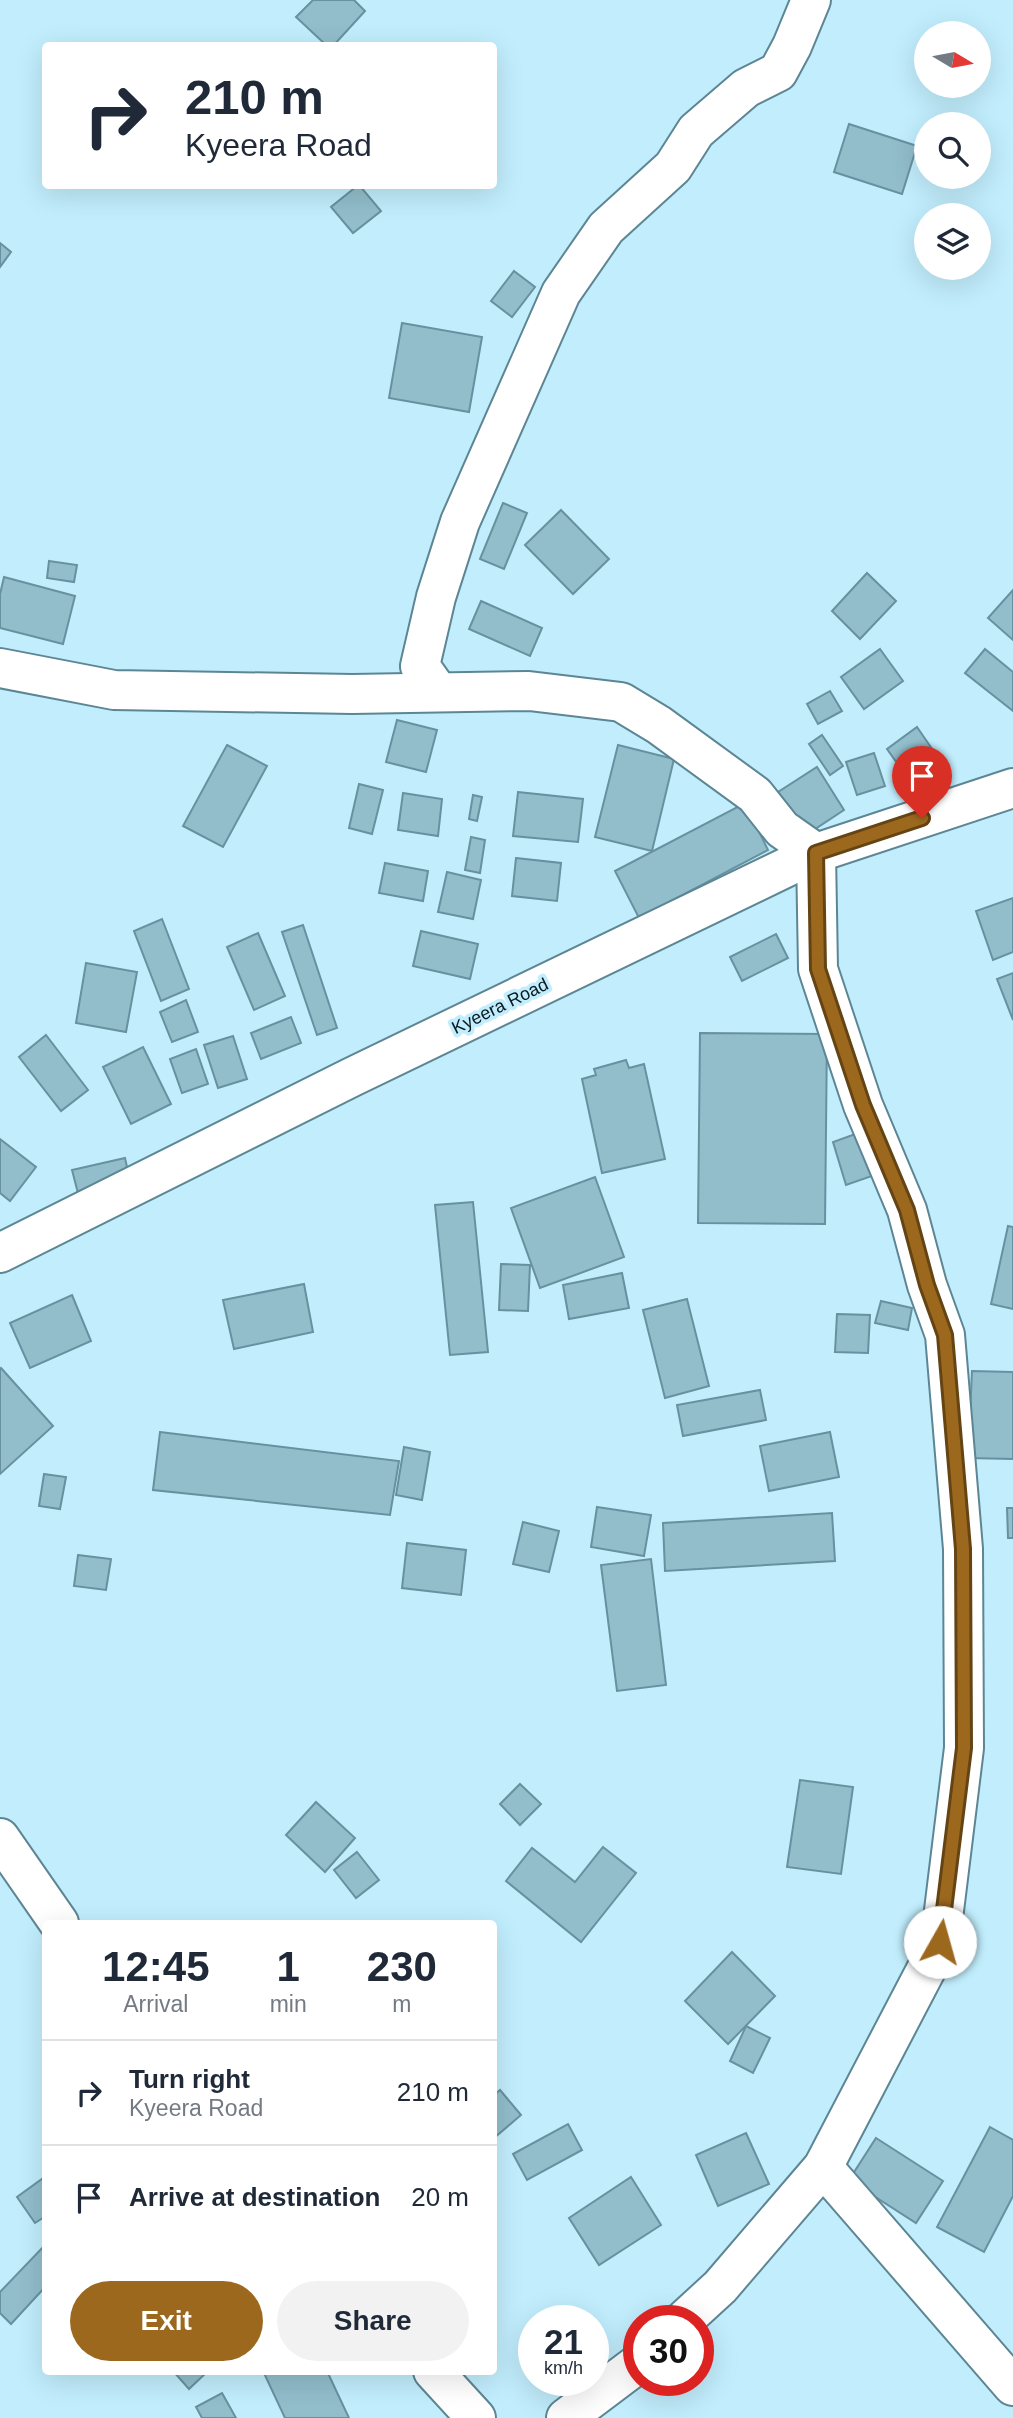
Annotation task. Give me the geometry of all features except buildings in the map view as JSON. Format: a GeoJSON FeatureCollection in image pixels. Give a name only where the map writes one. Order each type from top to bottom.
{"type":"FeatureCollection","features":[{"type":"Feature","properties":{"kind":"street"},"geometry":{"type":"LineString","coordinates":[[437,690],[420,666],[436,597],[460,522],[561,292],[606,228],[673,167],[696,131],[746,88],[778,72],[811,0]]}},
{"type":"Feature","properties":{"kind":"street"},"geometry":{"type":"LineString","coordinates":[[0,668],[114,690],[352,694],[437,690],[528,691],[621,702],[659,725],[755,795],[782,829],[816,853],[818,969],[863,1105],[907,1210],[927,1285],[945,1335],[963,1549],[964,1748],[940,1942],[823,2167],[720,2287],[700,2305]]}},
{"type":"Feature","properties":{"kind":"street","name":"Kyeera Road"},"geometry":{"type":"LineString","coordinates":[[0,1253],[352,1077],[816,853],[1013,788]]}},
{"type":"Feature","properties":{"kind":"street"},"geometry":{"type":"LineString","coordinates":[[0,1839],[57,1920]]}},
{"type":"Feature","properties":{"kind":"street"},"geometry":{"type":"LineString","coordinates":[[823,2167],[1013,2386]]}},
{"type":"Feature","properties":{"kind":"street"},"geometry":{"type":"LineString","coordinates":[[437,2375],[476,2418]]}},
{"type":"Feature","properties":{"kind":"street"},"geometry":{"type":"LineString","coordinates":[[566,2418],[623,2375]]}},
{"type":"Feature","properties":{"kind":"route"},"geometry":{"type":"LineString","coordinates":[[922,818],[816,853],[818,969],[863,1105],[907,1210],[927,1285],[945,1335],[963,1549],[964,1748],[940,1942]]}}]}
